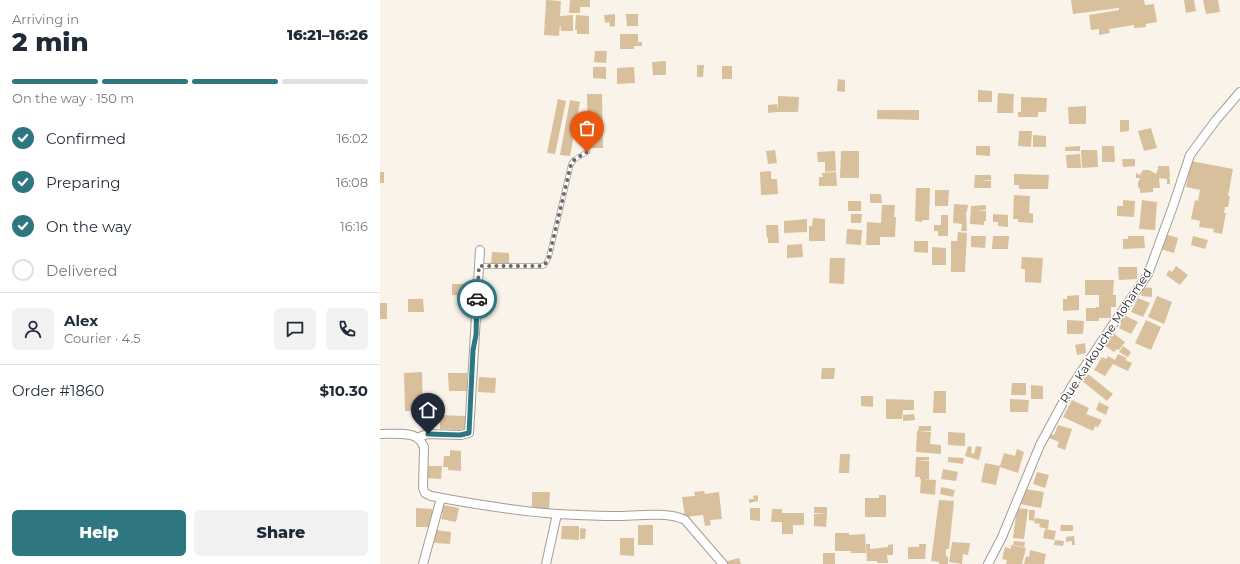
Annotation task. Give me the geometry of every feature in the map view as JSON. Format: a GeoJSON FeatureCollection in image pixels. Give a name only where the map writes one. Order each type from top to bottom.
{"type":"FeatureCollection","features":[{"type":"Feature","properties":{"kind":"street","name":"Rue Karkouche Mohamed"},"geometry":{"type":"LineString","coordinates":[[988,564],[1002,537],[1040,445],[1073,384],[1148,274],[1190,155],[1216,120],[1240,92]]}},
{"type":"Feature","properties":{"kind":"street"},"geometry":{"type":"LineString","coordinates":[[417,438],[428,434],[460,435],[469,433],[480,250]]}},
{"type":"Feature","properties":{"kind":"street"},"geometry":{"type":"LineString","coordinates":[[380,434],[408,435],[417,438],[421,442],[424,448],[423,488],[425,493],[431,496],[474,504],[557,514],[679,516],[685,520],[723,564]]}},
{"type":"Feature","properties":{"kind":"street"},"geometry":{"type":"LineString","coordinates":[[423,564],[441,498]]}},
{"type":"Feature","properties":{"kind":"street"},"geometry":{"type":"LineString","coordinates":[[546,564],[557,514]]}},
{"type":"Feature","properties":{"kind":"lane"},"geometry":{"type":"LineString","coordinates":[[479,266],[543,266],[546,263],[549,257],[571,164],[574,160],[587,152]]}},
{"type":"Feature","properties":{"kind":"building"},"geometry":{"type":"Polygon","coordinates":[[[546,0],[561,1],[560,16],[573,15],[573,31],[561,31],[560,24],[559,36],[544,35],[546,0]]]}},
{"type":"Feature","properties":{"kind":"building"},"geometry":{"type":"Polygon","coordinates":[[[570,0],[590,0],[590,7],[580,7],[580,13],[569,13],[570,0]]]}},
{"type":"Feature","properties":{"kind":"building"},"geometry":{"type":"Polygon","coordinates":[[[1071,0],[1144,0],[1145,5],[1154,4],[1157,22],[1146,24],[1146,27],[1134,28],[1134,25],[1109,29],[1110,33],[1099,35],[1099,29],[1091,30],[1089,15],[1119,10],[1119,8],[1073,14],[1071,0]]]}},
{"type":"Feature","properties":{"kind":"building"},"geometry":{"type":"Polygon","coordinates":[[[1184,0],[1194,0],[1196,11],[1186,13],[1184,0]]]}},
{"type":"Feature","properties":{"kind":"building"},"geometry":{"type":"Polygon","coordinates":[[[1203,0],[1218,0],[1220,12],[1206,14],[1203,0]]]}},
{"type":"Feature","properties":{"kind":"building"},"geometry":{"type":"Polygon","coordinates":[[[615,14],[615,26],[610,27],[609,22],[605,23],[604,15],[615,14]]]}},
{"type":"Feature","properties":{"kind":"building"},"geometry":{"type":"Polygon","coordinates":[[[626,14],[638,14],[638,26],[627,26],[626,14]]]}},
{"type":"Feature","properties":{"kind":"building"},"geometry":{"type":"Polygon","coordinates":[[[576,15],[589,16],[589,34],[577,34],[577,30],[575,30],[576,15]]]}},
{"type":"Feature","properties":{"kind":"building"},"geometry":{"type":"Polygon","coordinates":[[[620,34],[638,34],[638,42],[642,42],[642,46],[634,46],[634,49],[620,49],[620,34]]]}},
{"type":"Feature","properties":{"kind":"building"},"geometry":{"type":"Polygon","coordinates":[[[595,51],[607,51],[606,63],[594,62],[595,51]]]}},
{"type":"Feature","properties":{"kind":"building"},"geometry":{"type":"Polygon","coordinates":[[[666,61],[666,75],[653,75],[652,62],[666,61]]]}},
{"type":"Feature","properties":{"kind":"building"},"geometry":{"type":"Polygon","coordinates":[[[697,65],[704,65],[703,77],[697,77],[697,65]]]}},
{"type":"Feature","properties":{"kind":"building"},"geometry":{"type":"Polygon","coordinates":[[[722,66],[732,66],[732,79],[722,79],[722,66]]]}},
{"type":"Feature","properties":{"kind":"building"},"geometry":{"type":"Polygon","coordinates":[[[593,67],[606,67],[606,79],[593,78],[593,67]]]}},
{"type":"Feature","properties":{"kind":"building"},"geometry":{"type":"Polygon","coordinates":[[[634,67],[635,83],[617,84],[617,68],[634,67]]]}},
{"type":"Feature","properties":{"kind":"building"},"geometry":{"type":"Polygon","coordinates":[[[838,79],[845,80],[845,92],[837,91],[838,79]]]}},
{"type":"Feature","properties":{"kind":"building"},"geometry":{"type":"Polygon","coordinates":[[[978,90],[992,91],[992,102],[978,102],[978,90]]]}},
{"type":"Feature","properties":{"kind":"building"},"geometry":{"type":"Polygon","coordinates":[[[998,93],[1014,94],[1013,113],[997,113],[998,93]]]}},
{"type":"Feature","properties":{"kind":"building"},"geometry":{"type":"Polygon","coordinates":[[[587,94],[602,94],[603,148],[588,148],[587,94]]]}},
{"type":"Feature","properties":{"kind":"building"},"geometry":{"type":"Polygon","coordinates":[[[778,96],[799,97],[798,112],[768,113],[768,105],[777,104],[778,109],[778,96]]]}},
{"type":"Feature","properties":{"kind":"building"},"geometry":{"type":"Polygon","coordinates":[[[1021,97],[1047,98],[1046,112],[1038,112],[1038,117],[1018,117],[1018,112],[1021,112],[1021,97]]]}},
{"type":"Feature","properties":{"kind":"building"},"geometry":{"type":"Polygon","coordinates":[[[558,99],[566,101],[555,154],[547,153],[558,99]]]}},
{"type":"Feature","properties":{"kind":"building"},"geometry":{"type":"Polygon","coordinates":[[[570,100],[580,102],[570,156],[560,155],[570,100]]]}},
{"type":"Feature","properties":{"kind":"building"},"geometry":{"type":"Polygon","coordinates":[[[1086,106],[1086,124],[1069,124],[1068,107],[1086,106]]]}},
{"type":"Feature","properties":{"kind":"building"},"geometry":{"type":"Polygon","coordinates":[[[877,110],[919,110],[919,120],[877,119],[877,110]]]}},
{"type":"Feature","properties":{"kind":"building"},"geometry":{"type":"Polygon","coordinates":[[[1120,120],[1129,120],[1129,131],[1120,132],[1120,120]]]}},
{"type":"Feature","properties":{"kind":"building"},"geometry":{"type":"Polygon","coordinates":[[[1151,128],[1157,148],[1144,151],[1138,131],[1151,128]]]}},
{"type":"Feature","properties":{"kind":"building"},"geometry":{"type":"Polygon","coordinates":[[[1019,131],[1032,131],[1031,147],[1018,146],[1019,131]]]}},
{"type":"Feature","properties":{"kind":"building"},"geometry":{"type":"Polygon","coordinates":[[[1033,135],[1046,136],[1046,147],[1033,147],[1033,135]]]}},
{"type":"Feature","properties":{"kind":"building"},"geometry":{"type":"Polygon","coordinates":[[[976,146],[990,146],[990,156],[976,155],[976,146]]]}},
{"type":"Feature","properties":{"kind":"building"},"geometry":{"type":"Polygon","coordinates":[[[1080,146],[1080,151],[1065,151],[1065,147],[1080,146]]]}},
{"type":"Feature","properties":{"kind":"building"},"geometry":{"type":"Polygon","coordinates":[[[1102,146],[1114,146],[1115,162],[1102,162],[1102,146]]]}},
{"type":"Feature","properties":{"kind":"building"},"geometry":{"type":"Polygon","coordinates":[[[775,150],[777,163],[768,164],[766,151],[775,150]]]}},
{"type":"Feature","properties":{"kind":"building"},"geometry":{"type":"Polygon","coordinates":[[[1081,150],[1097,150],[1098,167],[1082,168],[1081,150]]]}},
{"type":"Feature","properties":{"kind":"building"},"geometry":{"type":"Polygon","coordinates":[[[835,151],[836,171],[825,172],[825,162],[818,162],[817,152],[835,151]]]}},
{"type":"Feature","properties":{"kind":"building"},"geometry":{"type":"Polygon","coordinates":[[[841,151],[859,151],[859,178],[840,178],[841,151]]]}},
{"type":"Feature","properties":{"kind":"building"},"geometry":{"type":"Polygon","coordinates":[[[1080,154],[1081,168],[1067,168],[1066,155],[1080,154]]]}},
{"type":"Feature","properties":{"kind":"building"},"geometry":{"type":"Polygon","coordinates":[[[1122,159],[1135,159],[1135,166],[1123,167],[1122,159]]]}},
{"type":"Feature","properties":{"kind":"building"},"geometry":{"type":"Polygon","coordinates":[[[1191,161],[1233,169],[1228,196],[1230,196],[1228,207],[1225,207],[1224,213],[1226,213],[1222,234],[1213,232],[1214,229],[1199,227],[1200,221],[1191,219],[1195,200],[1198,201],[1200,190],[1186,187],[1191,161]]]}},
{"type":"Feature","properties":{"kind":"building"},"geometry":{"type":"Polygon","coordinates":[[[1158,166],[1169,166],[1170,184],[1167,184],[1167,179],[1159,178],[1160,188],[1153,188],[1153,192],[1140,193],[1138,183],[1140,178],[1136,178],[1136,173],[1140,175],[1143,170],[1149,170],[1156,174],[1158,166]]]}},
{"type":"Feature","properties":{"kind":"building"},"geometry":{"type":"Polygon","coordinates":[[[771,171],[771,179],[777,179],[778,194],[761,195],[760,172],[771,171]]]}},
{"type":"Feature","properties":{"kind":"building"},"geometry":{"type":"Polygon","coordinates":[[[380,172],[384,172],[384,183],[380,183],[380,172]]]}},
{"type":"Feature","properties":{"kind":"building"},"geometry":{"type":"Polygon","coordinates":[[[836,172],[837,186],[819,186],[819,177],[823,177],[822,173],[836,172]]]}},
{"type":"Feature","properties":{"kind":"building"},"geometry":{"type":"Polygon","coordinates":[[[1014,174],[1049,175],[1048,189],[1019,189],[1019,185],[1014,185],[1014,174]]]}},
{"type":"Feature","properties":{"kind":"building"},"geometry":{"type":"Polygon","coordinates":[[[975,175],[991,175],[991,180],[981,180],[991,181],[991,188],[974,188],[975,175]]]}},
{"type":"Feature","properties":{"kind":"building"},"geometry":{"type":"Polygon","coordinates":[[[916,188],[930,188],[929,220],[922,220],[922,222],[915,221],[916,188]]]}},
{"type":"Feature","properties":{"kind":"building"},"geometry":{"type":"Polygon","coordinates":[[[935,190],[949,190],[948,206],[935,206],[935,190]]]}},
{"type":"Feature","properties":{"kind":"building"},"geometry":{"type":"Polygon","coordinates":[[[870,194],[881,194],[882,203],[870,203],[870,194]]]}},
{"type":"Feature","properties":{"kind":"building"},"geometry":{"type":"Polygon","coordinates":[[[1014,195],[1030,196],[1029,213],[1033,214],[1033,223],[1018,222],[1018,219],[1013,219],[1014,195]]]}},
{"type":"Feature","properties":{"kind":"building"},"geometry":{"type":"Polygon","coordinates":[[[1123,200],[1135,201],[1134,217],[1117,216],[1117,206],[1123,206],[1123,200]]]}},
{"type":"Feature","properties":{"kind":"building"},"geometry":{"type":"Polygon","coordinates":[[[1142,200],[1157,202],[1155,230],[1139,229],[1142,200]]]}},
{"type":"Feature","properties":{"kind":"building"},"geometry":{"type":"Polygon","coordinates":[[[848,201],[861,201],[861,211],[848,211],[848,201]]]}},
{"type":"Feature","properties":{"kind":"building"},"geometry":{"type":"Polygon","coordinates":[[[954,204],[968,205],[966,212],[967,231],[961,231],[962,224],[953,223],[954,204]]]}},
{"type":"Feature","properties":{"kind":"building"},"geometry":{"type":"Polygon","coordinates":[[[882,205],[895,205],[895,237],[880,237],[880,245],[866,245],[867,222],[881,223],[882,205]]]}},
{"type":"Feature","properties":{"kind":"building"},"geometry":{"type":"Polygon","coordinates":[[[986,205],[986,210],[977,211],[986,211],[986,221],[984,221],[984,225],[970,224],[971,206],[986,205]]]}},
{"type":"Feature","properties":{"kind":"building"},"geometry":{"type":"Polygon","coordinates":[[[851,214],[862,214],[861,223],[851,223],[851,214]]]}},
{"type":"Feature","properties":{"kind":"building"},"geometry":{"type":"Polygon","coordinates":[[[993,214],[1008,215],[1008,227],[998,226],[998,222],[993,222],[993,214]]]}},
{"type":"Feature","properties":{"kind":"building"},"geometry":{"type":"Polygon","coordinates":[[[941,215],[948,215],[948,236],[938,236],[938,231],[934,231],[934,225],[941,225],[941,215]]]}},
{"type":"Feature","properties":{"kind":"building"},"geometry":{"type":"Polygon","coordinates":[[[813,218],[825,219],[825,241],[809,241],[809,226],[812,226],[813,218]]]}},
{"type":"Feature","properties":{"kind":"building"},"geometry":{"type":"Polygon","coordinates":[[[807,219],[807,232],[784,233],[784,221],[807,219]]]}},
{"type":"Feature","properties":{"kind":"building"},"geometry":{"type":"Polygon","coordinates":[[[766,225],[778,225],[779,243],[768,243],[766,225]]]}},
{"type":"Feature","properties":{"kind":"building"},"geometry":{"type":"Polygon","coordinates":[[[847,229],[862,230],[861,245],[846,244],[847,229]]]}},
{"type":"Feature","properties":{"kind":"building"},"geometry":{"type":"Polygon","coordinates":[[[958,232],[967,233],[965,272],[951,272],[951,241],[957,241],[958,232]]]}},
{"type":"Feature","properties":{"kind":"building"},"geometry":{"type":"Polygon","coordinates":[[[1165,234],[1178,238],[1174,253],[1161,249],[1165,234]]]}},
{"type":"Feature","properties":{"kind":"building"},"geometry":{"type":"Polygon","coordinates":[[[971,236],[986,236],[985,248],[971,247],[971,236]]]}},
{"type":"Feature","properties":{"kind":"building"},"geometry":{"type":"Polygon","coordinates":[[[993,236],[1009,236],[1008,249],[992,249],[993,236]]]}},
{"type":"Feature","properties":{"kind":"building"},"geometry":{"type":"Polygon","coordinates":[[[1128,236],[1144,236],[1145,248],[1123,249],[1123,239],[1128,239],[1128,236]]]}},
{"type":"Feature","properties":{"kind":"building"},"geometry":{"type":"Polygon","coordinates":[[[1193,236],[1208,240],[1205,249],[1191,245],[1193,236]]]}},
{"type":"Feature","properties":{"kind":"building"},"geometry":{"type":"Polygon","coordinates":[[[914,241],[928,241],[928,253],[914,252],[914,241]]]}},
{"type":"Feature","properties":{"kind":"building"},"geometry":{"type":"Polygon","coordinates":[[[802,244],[803,257],[787,258],[787,245],[802,244]]]}},
{"type":"Feature","properties":{"kind":"building"},"geometry":{"type":"Polygon","coordinates":[[[932,247],[946,248],[946,265],[932,265],[932,247]]]}},
{"type":"Feature","properties":{"kind":"building"},"geometry":{"type":"Polygon","coordinates":[[[492,252],[509,253],[509,265],[491,267],[492,252]]]}},
{"type":"Feature","properties":{"kind":"building"},"geometry":{"type":"Polygon","coordinates":[[[1022,257],[1043,258],[1041,283],[1025,282],[1025,269],[1021,269],[1022,257]]]}},
{"type":"Feature","properties":{"kind":"building"},"geometry":{"type":"Polygon","coordinates":[[[830,258],[845,258],[844,284],[829,283],[830,258]]]}},
{"type":"Feature","properties":{"kind":"building"},"geometry":{"type":"Polygon","coordinates":[[[1176,266],[1188,275],[1180,285],[1166,275],[1169,270],[1172,272],[1176,266]]]}},
{"type":"Feature","properties":{"kind":"building"},"geometry":{"type":"Polygon","coordinates":[[[1118,267],[1137,267],[1137,279],[1119,280],[1118,267]]]}},
{"type":"Feature","properties":{"kind":"building"},"geometry":{"type":"Polygon","coordinates":[[[1085,280],[1114,280],[1113,295],[1116,295],[1116,307],[1111,307],[1111,318],[1099,318],[1099,321],[1086,321],[1086,308],[1099,307],[1099,295],[1085,295],[1085,280]]]}},
{"type":"Feature","properties":{"kind":"building"},"geometry":{"type":"Polygon","coordinates":[[[452,284],[469,284],[469,295],[452,295],[452,284]]]}},
{"type":"Feature","properties":{"kind":"building"},"geometry":{"type":"Polygon","coordinates":[[[1142,287],[1152,288],[1152,297],[1141,296],[1142,287]]]}},
{"type":"Feature","properties":{"kind":"building"},"geometry":{"type":"Polygon","coordinates":[[[1079,295],[1079,310],[1063,311],[1063,299],[1067,299],[1067,296],[1079,295]]]}},
{"type":"Feature","properties":{"kind":"building"},"geometry":{"type":"Polygon","coordinates":[[[1157,296],[1172,302],[1164,324],[1148,317],[1157,296]]]}},
{"type":"Feature","properties":{"kind":"building"},"geometry":{"type":"Polygon","coordinates":[[[1138,298],[1150,303],[1143,317],[1131,312],[1138,298]]]}},
{"type":"Feature","properties":{"kind":"building"},"geometry":{"type":"Polygon","coordinates":[[[408,299],[423,299],[424,312],[408,312],[408,299]]]}},
{"type":"Feature","properties":{"kind":"building"},"geometry":{"type":"Polygon","coordinates":[[[380,303],[387,303],[387,319],[380,319],[380,303]]]}},
{"type":"Feature","properties":{"kind":"building"},"geometry":{"type":"Polygon","coordinates":[[[1122,314],[1138,322],[1131,334],[1119,328],[1121,325],[1117,324],[1122,314]]]}},
{"type":"Feature","properties":{"kind":"building"},"geometry":{"type":"Polygon","coordinates":[[[1067,320],[1084,321],[1083,334],[1067,334],[1067,320]]]}},
{"type":"Feature","properties":{"kind":"building"},"geometry":{"type":"Polygon","coordinates":[[[1146,320],[1161,327],[1151,350],[1135,343],[1146,320]]]}},
{"type":"Feature","properties":{"kind":"building"},"geometry":{"type":"Polygon","coordinates":[[[1113,333],[1125,342],[1119,350],[1117,349],[1114,352],[1104,345],[1113,333]]]}},
{"type":"Feature","properties":{"kind":"building"},"geometry":{"type":"Polygon","coordinates":[[[1085,343],[1086,353],[1077,355],[1075,345],[1085,343]]]}},
{"type":"Feature","properties":{"kind":"building"},"geometry":{"type":"Polygon","coordinates":[[[1123,346],[1131,352],[1128,357],[1119,352],[1123,346]]]}},
{"type":"Feature","properties":{"kind":"building"},"geometry":{"type":"Polygon","coordinates":[[[1118,354],[1127,358],[1125,360],[1132,363],[1128,371],[1113,364],[1105,376],[1094,370],[1102,357],[1106,359],[1108,356],[1115,360],[1118,354]]]}},
{"type":"Feature","properties":{"kind":"building"},"geometry":{"type":"Polygon","coordinates":[[[822,368],[835,368],[834,379],[821,379],[822,368]]]}},
{"type":"Feature","properties":{"kind":"building"},"geometry":{"type":"Polygon","coordinates":[[[422,372],[423,411],[405,411],[404,373],[422,372]]]}},
{"type":"Feature","properties":{"kind":"building"},"geometry":{"type":"Polygon","coordinates":[[[448,373],[467,373],[467,391],[449,391],[448,373]]]}},
{"type":"Feature","properties":{"kind":"building"},"geometry":{"type":"Polygon","coordinates":[[[1088,374],[1113,394],[1107,401],[1082,381],[1088,374]]]}},
{"type":"Feature","properties":{"kind":"building"},"geometry":{"type":"Polygon","coordinates":[[[479,377],[496,378],[495,393],[478,392],[479,377]]]}},
{"type":"Feature","properties":{"kind":"building"},"geometry":{"type":"Polygon","coordinates":[[[1012,383],[1026,383],[1026,395],[1011,395],[1012,383]]]}},
{"type":"Feature","properties":{"kind":"building"},"geometry":{"type":"Polygon","coordinates":[[[1031,385],[1043,386],[1043,399],[1031,399],[1031,385]]]}},
{"type":"Feature","properties":{"kind":"building"},"geometry":{"type":"Polygon","coordinates":[[[934,391],[946,391],[946,413],[933,413],[934,391]]]}},
{"type":"Feature","properties":{"kind":"building"},"geometry":{"type":"Polygon","coordinates":[[[861,396],[873,396],[873,407],[861,406],[861,396]]]}},
{"type":"Feature","properties":{"kind":"building"},"geometry":{"type":"Polygon","coordinates":[[[425,397],[435,397],[435,416],[425,416],[425,397]]]}},
{"type":"Feature","properties":{"kind":"building"},"geometry":{"type":"Polygon","coordinates":[[[886,399],[914,400],[914,410],[903,410],[902,419],[886,419],[886,399]]]}},
{"type":"Feature","properties":{"kind":"building"},"geometry":{"type":"Polygon","coordinates":[[[1010,399],[1029,400],[1028,412],[1010,412],[1010,399]]]}},
{"type":"Feature","properties":{"kind":"building"},"geometry":{"type":"Polygon","coordinates":[[[1072,400],[1089,408],[1086,414],[1102,420],[1098,427],[1095,426],[1093,431],[1063,417],[1072,400]]]}},
{"type":"Feature","properties":{"kind":"building"},"geometry":{"type":"Polygon","coordinates":[[[1099,402],[1109,407],[1106,415],[1096,410],[1099,402]]]}},
{"type":"Feature","properties":{"kind":"building"},"geometry":{"type":"Polygon","coordinates":[[[914,414],[915,420],[903,421],[903,415],[914,414]]]}},
{"type":"Feature","properties":{"kind":"building"},"geometry":{"type":"Polygon","coordinates":[[[440,415],[466,416],[465,430],[440,429],[440,415]]]}},
{"type":"Feature","properties":{"kind":"building"},"geometry":{"type":"Polygon","coordinates":[[[1058,425],[1072,429],[1065,450],[1057,447],[1059,442],[1049,438],[1050,434],[1054,435],[1058,425]]]}},
{"type":"Feature","properties":{"kind":"building"},"geometry":{"type":"Polygon","coordinates":[[[919,426],[931,426],[931,431],[918,431],[919,426]]]}},
{"type":"Feature","properties":{"kind":"building"},"geometry":{"type":"Polygon","coordinates":[[[917,431],[931,432],[930,444],[941,445],[941,454],[916,452],[917,431]]]}},
{"type":"Feature","properties":{"kind":"building"},"geometry":{"type":"Polygon","coordinates":[[[948,432],[965,433],[965,446],[948,445],[948,432]]]}},
{"type":"Feature","properties":{"kind":"building"},"geometry":{"type":"Polygon","coordinates":[[[968,446],[972,447],[971,453],[974,454],[976,446],[982,447],[979,460],[965,456],[968,446]]]}},
{"type":"Feature","properties":{"kind":"building"},"geometry":{"type":"Polygon","coordinates":[[[1017,449],[1024,452],[1018,473],[1000,467],[996,485],[981,482],[985,463],[1000,466],[1004,453],[1015,456],[1017,449]]]}},
{"type":"Feature","properties":{"kind":"building"},"geometry":{"type":"Polygon","coordinates":[[[450,450],[461,451],[461,471],[448,470],[448,467],[443,467],[444,456],[450,456],[450,450]]]}},
{"type":"Feature","properties":{"kind":"building"},"geometry":{"type":"Polygon","coordinates":[[[840,454],[850,454],[849,473],[839,473],[840,454]]]}},
{"type":"Feature","properties":{"kind":"building"},"geometry":{"type":"Polygon","coordinates":[[[916,457],[929,457],[929,460],[918,461],[929,461],[929,479],[923,479],[936,480],[935,495],[920,493],[921,479],[920,477],[915,477],[916,457]]]}},
{"type":"Feature","properties":{"kind":"building"},"geometry":{"type":"Polygon","coordinates":[[[948,457],[964,458],[963,464],[948,462],[948,457]]]}},
{"type":"Feature","properties":{"kind":"building"},"geometry":{"type":"Polygon","coordinates":[[[427,466],[442,466],[441,479],[427,478],[427,466]]]}},
{"type":"Feature","properties":{"kind":"building"},"geometry":{"type":"Polygon","coordinates":[[[943,469],[958,472],[956,481],[941,479],[943,469]]]}},
{"type":"Feature","properties":{"kind":"building"},"geometry":{"type":"Polygon","coordinates":[[[1037,472],[1049,475],[1045,488],[1033,484],[1037,472]]]}},
{"type":"Feature","properties":{"kind":"building"},"geometry":{"type":"Polygon","coordinates":[[[941,487],[955,490],[953,497],[940,494],[941,487]]]}},
{"type":"Feature","properties":{"kind":"building"},"geometry":{"type":"Polygon","coordinates":[[[1026,489],[1044,492],[1041,508],[1020,504],[1022,494],[1025,495],[1026,489]]]}},
{"type":"Feature","properties":{"kind":"building"},"geometry":{"type":"Polygon","coordinates":[[[704,491],[705,494],[719,492],[722,519],[710,520],[711,525],[705,526],[703,515],[685,517],[682,497],[695,496],[694,492],[704,491]]]}},
{"type":"Feature","properties":{"kind":"building"},"geometry":{"type":"Polygon","coordinates":[[[532,492],[550,492],[549,510],[532,509],[532,492]]]}},
{"type":"Feature","properties":{"kind":"building"},"geometry":{"type":"Polygon","coordinates":[[[758,495],[758,501],[749,503],[749,499],[754,499],[753,496],[758,495]]]}},
{"type":"Feature","properties":{"kind":"building"},"geometry":{"type":"Polygon","coordinates":[[[879,495],[886,495],[886,517],[865,517],[865,498],[879,498],[879,495]]]}},
{"type":"Feature","properties":{"kind":"building"},"geometry":{"type":"Polygon","coordinates":[[[939,500],[954,501],[949,549],[946,549],[948,564],[939,564],[939,562],[931,561],[939,500]]]}},
{"type":"Feature","properties":{"kind":"building"},"geometry":{"type":"Polygon","coordinates":[[[443,505],[459,508],[456,522],[441,519],[443,505]]]}},
{"type":"Feature","properties":{"kind":"building"},"geometry":{"type":"Polygon","coordinates":[[[814,507],[827,507],[827,514],[814,513],[814,507]]]}},
{"type":"Feature","properties":{"kind":"building"},"geometry":{"type":"Polygon","coordinates":[[[416,508],[432,509],[432,527],[416,527],[416,508]]]}},
{"type":"Feature","properties":{"kind":"building"},"geometry":{"type":"Polygon","coordinates":[[[750,508],[760,508],[760,521],[750,520],[750,508]]]}},
{"type":"Feature","properties":{"kind":"building"},"geometry":{"type":"Polygon","coordinates":[[[1017,508],[1028,509],[1024,539],[1013,538],[1017,508]]]}},
{"type":"Feature","properties":{"kind":"building"},"geometry":{"type":"Polygon","coordinates":[[[772,509],[782,509],[782,513],[804,513],[804,525],[793,525],[793,534],[782,534],[782,522],[771,522],[772,509]]]}},
{"type":"Feature","properties":{"kind":"building"},"geometry":{"type":"Polygon","coordinates":[[[1029,510],[1035,510],[1034,521],[1029,520],[1029,510]]]}},
{"type":"Feature","properties":{"kind":"building"},"geometry":{"type":"Polygon","coordinates":[[[814,514],[827,514],[826,527],[814,526],[814,514]]]}},
{"type":"Feature","properties":{"kind":"building"},"geometry":{"type":"Polygon","coordinates":[[[1035,518],[1049,520],[1048,529],[1039,527],[1040,524],[1034,523],[1035,518]]]}},
{"type":"Feature","properties":{"kind":"building"},"geometry":{"type":"Polygon","coordinates":[[[638,525],[653,525],[653,545],[638,545],[638,525]]]}},
{"type":"Feature","properties":{"kind":"building"},"geometry":{"type":"Polygon","coordinates":[[[1061,525],[1073,525],[1073,531],[1060,531],[1061,525]]]}},
{"type":"Feature","properties":{"kind":"building"},"geometry":{"type":"Polygon","coordinates":[[[562,526],[579,526],[579,540],[561,539],[562,526]]]}},
{"type":"Feature","properties":{"kind":"building"},"geometry":{"type":"Polygon","coordinates":[[[580,528],[586,529],[585,539],[580,539],[580,528]]]}},
{"type":"Feature","properties":{"kind":"building"},"geometry":{"type":"Polygon","coordinates":[[[1045,529],[1056,531],[1054,540],[1043,538],[1045,529]]]}},
{"type":"Feature","properties":{"kind":"building"},"geometry":{"type":"Polygon","coordinates":[[[436,530],[451,532],[450,544],[434,543],[436,530]]]}},
{"type":"Feature","properties":{"kind":"building"},"geometry":{"type":"Polygon","coordinates":[[[835,533],[849,533],[849,535],[865,534],[866,553],[835,551],[835,533]]]}},
{"type":"Feature","properties":{"kind":"building"},"geometry":{"type":"Polygon","coordinates":[[[1074,536],[1075,545],[1072,545],[1072,541],[1066,542],[1066,537],[1074,536]]]}},
{"type":"Feature","properties":{"kind":"building"},"geometry":{"type":"Polygon","coordinates":[[[620,538],[634,538],[634,556],[620,555],[620,538]]]}},
{"type":"Feature","properties":{"kind":"building"},"geometry":{"type":"Polygon","coordinates":[[[1055,540],[1064,541],[1063,546],[1054,545],[1055,540]]]}},
{"type":"Feature","properties":{"kind":"building"},"geometry":{"type":"Polygon","coordinates":[[[1014,541],[1025,542],[1024,547],[1013,545],[1014,541]]]}},
{"type":"Feature","properties":{"kind":"building"},"geometry":{"type":"Polygon","coordinates":[[[952,542],[970,543],[968,555],[963,554],[962,564],[949,562],[952,542]]]}},
{"type":"Feature","properties":{"kind":"building"},"geometry":{"type":"Polygon","coordinates":[[[866,544],[870,544],[870,549],[888,547],[888,545],[893,544],[893,555],[887,555],[888,563],[867,561],[866,544]]]}},
{"type":"Feature","properties":{"kind":"building"},"geometry":{"type":"Polygon","coordinates":[[[919,544],[926,544],[925,559],[908,559],[908,547],[919,547],[919,544]]]}},
{"type":"Feature","properties":{"kind":"building"},"geometry":{"type":"Polygon","coordinates":[[[1011,545],[1026,548],[1022,564],[1006,564],[1007,560],[1002,559],[1005,547],[1011,549],[1011,545]]]}},
{"type":"Feature","properties":{"kind":"building"},"geometry":{"type":"Polygon","coordinates":[[[1030,550],[1046,554],[1044,564],[1024,564],[1026,556],[1029,557],[1030,550]]]}},
{"type":"Feature","properties":{"kind":"building"},"geometry":{"type":"Polygon","coordinates":[[[823,553],[835,553],[835,564],[823,564],[823,553]]]}},
{"type":"Feature","properties":{"kind":"building"},"geometry":{"type":"Polygon","coordinates":[[[739,558],[741,564],[725,564],[724,562],[739,558]]]}},
{"type":"Feature","properties":{"kind":"way so far"},"geometry":{"type":"LineString","coordinates":[[477,299],[479,266],[543,266],[546,263],[549,257],[571,164],[574,160],[587,152]]}},
{"type":"Feature","properties":{"kind":"route"},"geometry":{"type":"LineString","coordinates":[[428,434],[460,435],[469,433],[477,299]]}}]}
